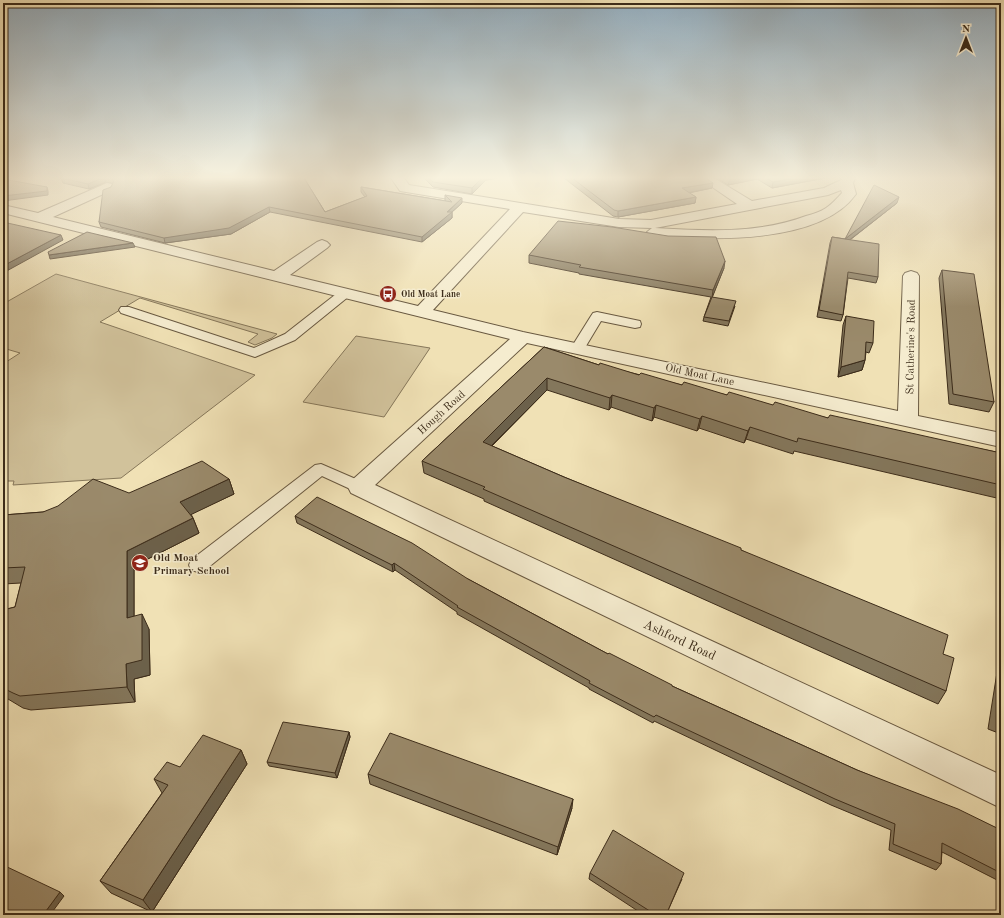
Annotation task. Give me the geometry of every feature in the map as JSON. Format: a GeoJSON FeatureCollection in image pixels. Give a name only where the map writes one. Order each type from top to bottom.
{"type":"FeatureCollection","features":[{"type":"Feature","properties":{"kind":"street","name":"Old Moat Lane"},"geometry":{"type":"LineString","coordinates":[[57,221],[344,294],[523,337],[1001,440]]}},
{"type":"Feature","properties":{"kind":"street"},"geometry":{"type":"LineString","coordinates":[[422,312],[507,221]]}},
{"type":"Feature","properties":{"kind":"street"},"geometry":{"type":"LineString","coordinates":[[606,221],[619,223],[651,224],[668,221]]}},
{"type":"Feature","properties":{"kind":"street"},"geometry":{"type":"LineString","coordinates":[[619,223],[641,231],[722,235],[771,231],[808,221]]}},
{"type":"Feature","properties":{"kind":"street"},"geometry":{"type":"LineString","coordinates":[[276,277],[322,245]]}},
{"type":"Feature","properties":{"kind":"street","name":"St Catherine's Road"},"geometry":{"type":"LineString","coordinates":[[908,419],[912,276]]}},
{"type":"Feature","properties":{"kind":"street","name":"Hough Road"},"geometry":{"type":"LineString","coordinates":[[359,486],[523,337]]}},
{"type":"Feature","properties":{"kind":"street","name":"Ashford Road"},"geometry":{"type":"LineString","coordinates":[[359,486],[1001,792]]}},
{"type":"Feature","properties":{"kind":"lane"},"geometry":{"type":"LineString","coordinates":[[125,310],[255,353],[290,337],[344,294]]}},
{"type":"Feature","properties":{"kind":"lane"},"geometry":{"type":"LineString","coordinates":[[578,348],[597,316],[635,324]]}},
{"type":"Feature","properties":{"kind":"lane"},"geometry":{"type":"LineString","coordinates":[[198,565],[321,469],[359,486]]}},
{"type":"Feature","properties":{"kind":"shaded area"},"geometry":{"type":"Polygon","coordinates":[[[56,274],[277,334],[272,338],[255,345],[248,342],[258,334],[140,298],[100,322],[255,375],[121,478],[13,485],[14,481],[3,481],[3,364],[20,353],[3,348],[3,304],[56,274]]]}},
{"type":"Feature","properties":{"kind":"shaded area"},"geometry":{"type":"Polygon","coordinates":[[[356,336],[430,348],[384,417],[303,402],[356,336]]]}},
{"type":"Feature","properties":{"kind":"building"},"geometry":{"type":"Polygon","coordinates":[[[243,221],[229,228],[164,238],[99,222],[243,221]]]}},
{"type":"Feature","properties":{"kind":"building"},"geometry":{"type":"Polygon","coordinates":[[[340,221],[441,221],[422,237],[340,221]]]}},
{"type":"Feature","properties":{"kind":"building"},"geometry":{"type":"Polygon","coordinates":[[[558,221],[612,227],[668,236],[716,237],[725,261],[713,290],[579,267],[581,265],[529,255],[558,221]]]}},
{"type":"Feature","properties":{"kind":"building"},"geometry":{"type":"Polygon","coordinates":[[[855,221],[868,221],[845,239],[855,221]]]}},
{"type":"Feature","properties":{"kind":"building"},"geometry":{"type":"Polygon","coordinates":[[[3,222],[61,235],[3,266],[3,222]]]}},
{"type":"Feature","properties":{"kind":"building"},"geometry":{"type":"Polygon","coordinates":[[[87,232],[133,243],[49,255],[48,252],[87,232]]]}},
{"type":"Feature","properties":{"kind":"building"},"geometry":{"type":"Polygon","coordinates":[[[832,237],[879,244],[878,277],[848,272],[843,315],[819,310],[832,237]]]}},
{"type":"Feature","properties":{"kind":"building"},"geometry":{"type":"Polygon","coordinates":[[[942,270],[974,274],[994,402],[953,394],[942,270]]]}},
{"type":"Feature","properties":{"kind":"building"},"geometry":{"type":"Polygon","coordinates":[[[712,297],[736,301],[729,321],[704,317],[712,297]]]}},
{"type":"Feature","properties":{"kind":"building"},"geometry":{"type":"Polygon","coordinates":[[[846,316],[874,321],[873,343],[866,342],[865,360],[841,367],[846,316]]]}},
{"type":"Feature","properties":{"kind":"building"},"geometry":{"type":"Polygon","coordinates":[[[544,347],[599,365],[600,363],[639,375],[641,373],[682,385],[684,382],[727,395],[729,392],[773,405],[775,402],[828,418],[830,415],[1001,453],[1001,485],[798,438],[797,442],[750,427],[748,431],[702,416],[700,419],[656,405],[654,408],[612,395],[610,398],[547,378],[483,442],[564,477],[741,548],[741,550],[948,635],[943,654],[954,658],[946,691],[483,489],[485,487],[422,461],[544,347]]]}},
{"type":"Feature","properties":{"kind":"building"},"geometry":{"type":"Polygon","coordinates":[[[202,461],[229,479],[180,502],[193,518],[127,551],[127,618],[142,614],[142,660],[126,664],[127,687],[20,696],[3,688],[3,610],[15,607],[25,567],[3,568],[3,515],[43,512],[58,506],[93,479],[129,493],[202,461]]]}},
{"type":"Feature","properties":{"kind":"building"},"geometry":{"type":"Polygon","coordinates":[[[317,497],[412,543],[468,579],[608,654],[609,653],[672,686],[857,770],[958,809],[1001,830],[1001,873],[942,843],[941,864],[893,844],[895,824],[835,799],[656,715],[654,717],[589,683],[590,681],[457,607],[458,606],[394,563],[392,565],[295,516],[317,497]]]}},
{"type":"Feature","properties":{"kind":"building"},"geometry":{"type":"Polygon","coordinates":[[[1001,695],[1001,718],[998,716],[1001,695]]]}},
{"type":"Feature","properties":{"kind":"building"},"geometry":{"type":"Polygon","coordinates":[[[283,722],[349,732],[335,773],[267,762],[283,722]]]}},
{"type":"Feature","properties":{"kind":"building"},"geometry":{"type":"Polygon","coordinates":[[[390,733],[573,799],[558,847],[368,774],[390,733]]]}},
{"type":"Feature","properties":{"kind":"building"},"geometry":{"type":"Polygon","coordinates":[[[203,735],[241,750],[143,900],[100,881],[168,785],[154,779],[167,762],[180,767],[203,735]]]}},
{"type":"Feature","properties":{"kind":"building"},"geometry":{"type":"Polygon","coordinates":[[[613,830],[684,873],[666,915],[656,915],[590,873],[613,830]]]}},
{"type":"Feature","properties":{"kind":"building"},"geometry":{"type":"Polygon","coordinates":[[[3,865],[60,892],[43,915],[3,915],[3,865]]]}},
{"type":"Feature","properties":{"kind":"place","name":"Old Moat Lane"},"geometry":{"type":"Point","coordinates":[388,294]}},
{"type":"Feature","properties":{"kind":"place","name":"Old Moat Primary School"},"geometry":{"type":"Point","coordinates":[140,563]}}]}
